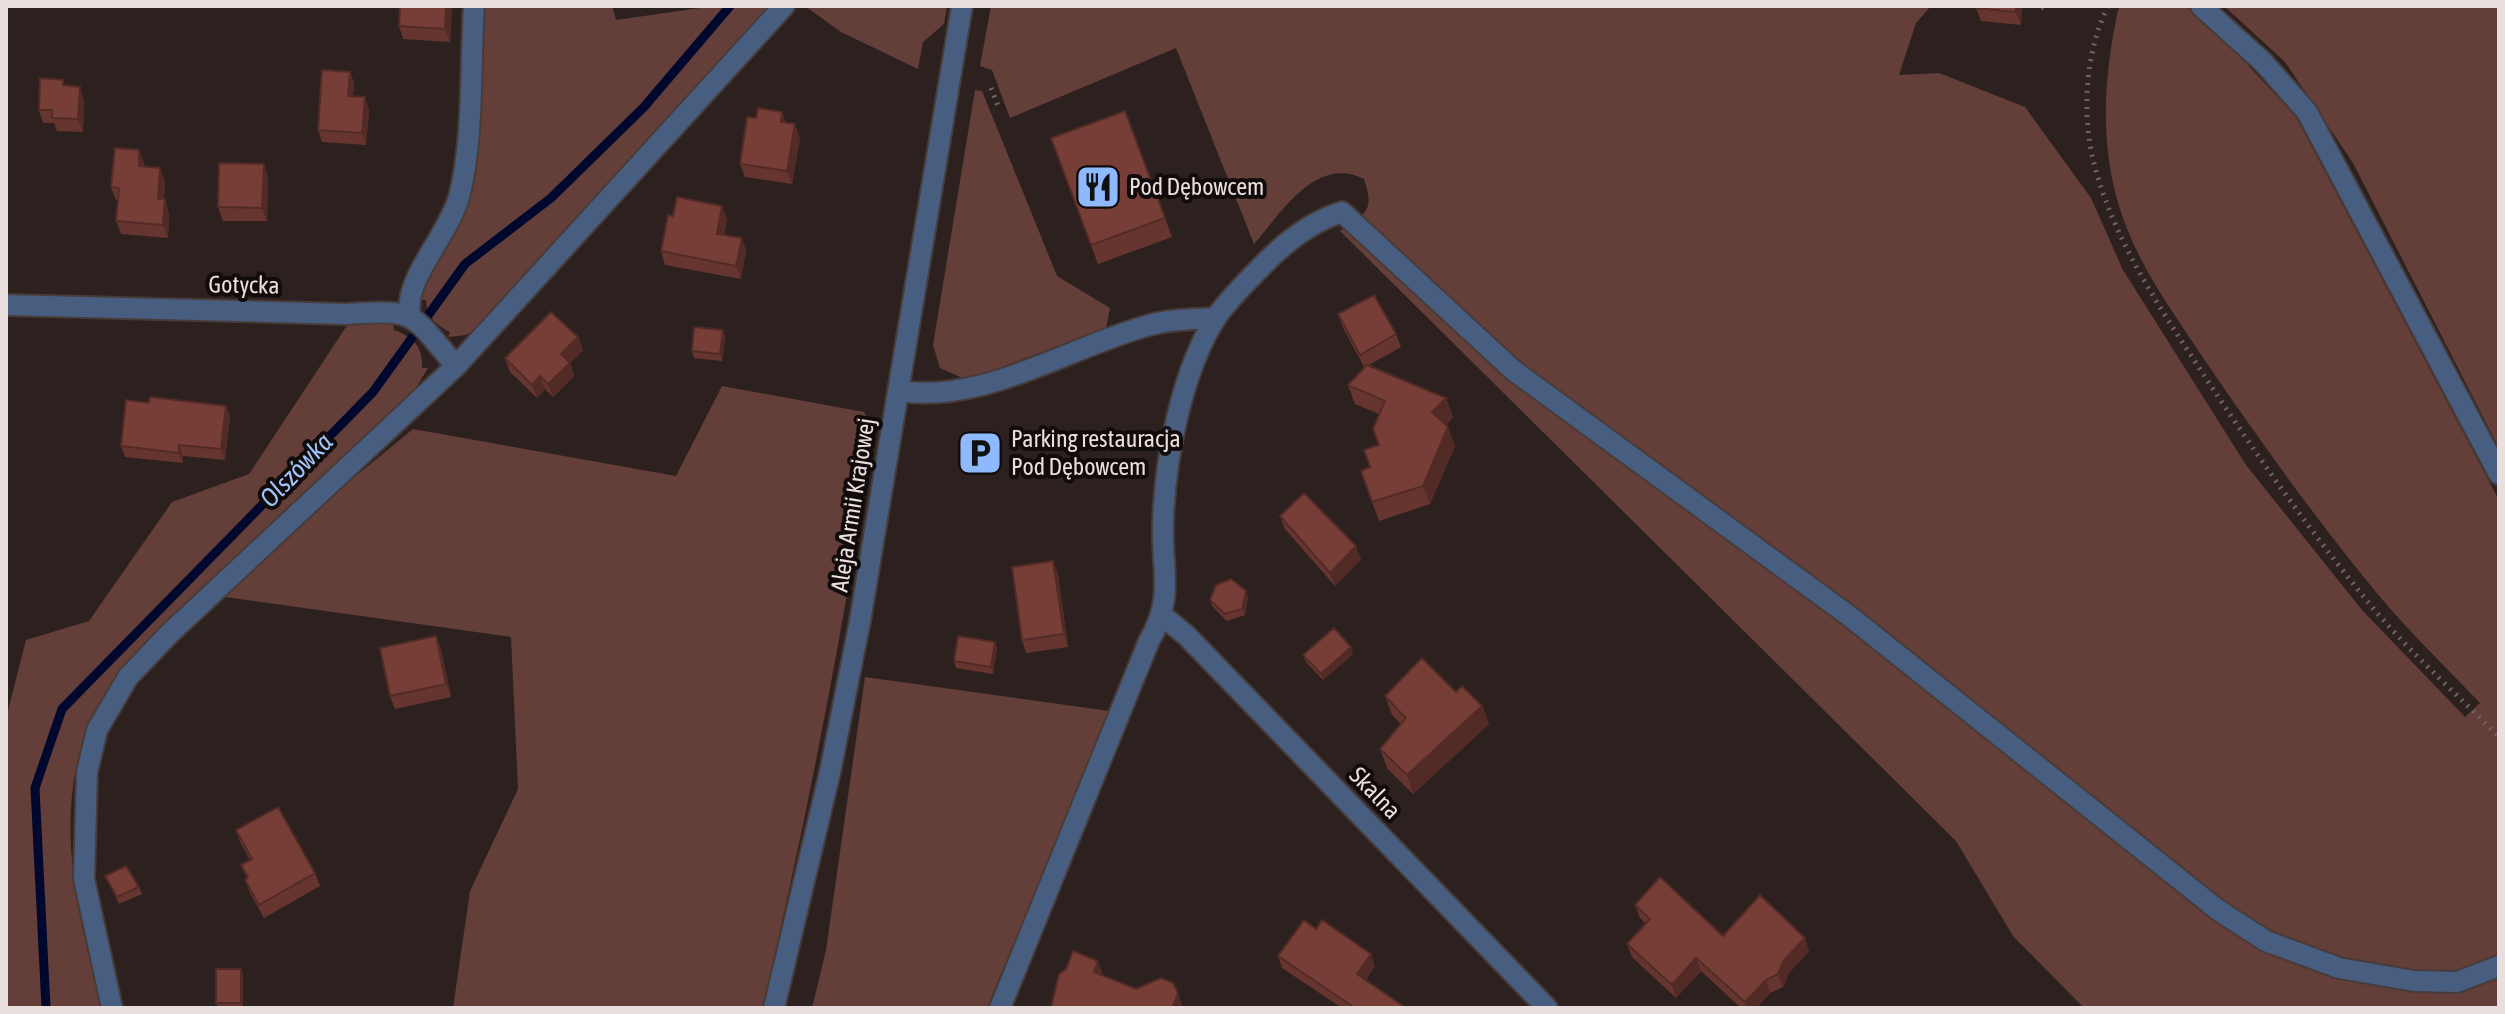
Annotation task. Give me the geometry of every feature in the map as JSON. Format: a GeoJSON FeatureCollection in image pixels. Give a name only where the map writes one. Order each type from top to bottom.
{"type":"FeatureCollection","features":[{"type":"Feature","properties":{"kind":"street"},"geometry":{"type":"LineString","coordinates":[[456,366],[410,314],[407,299],[443,237],[459,197],[465,166],[474,6]]}},
{"type":"Feature","properties":{"kind":"street"},"geometry":{"type":"LineString","coordinates":[[112,1008],[84,879],[87,772],[97,730],[128,677],[170,633],[456,366],[784,6]]}},
{"type":"Feature","properties":{"kind":"street","name":"Aleja Armii Krajowej"},"geometry":{"type":"LineString","coordinates":[[774,1008],[830,772],[860,621],[962,6]]}},
{"type":"Feature","properties":{"kind":"street"},"geometry":{"type":"LineString","coordinates":[[2201,6],[2254,53],[2307,112],[2499,474]]}},
{"type":"Feature","properties":{"kind":"street"},"geometry":{"type":"LineString","coordinates":[[1000,1008],[1149,641],[1163,616],[1163,523],[1169,461],[1188,380],[1216,318],[1278,249],[1319,219],[1342,212],[1513,370],[1848,615],[2218,910],[2266,941],[2339,968],[2414,981],[2457,982],[2499,966]]}},
{"type":"Feature","properties":{"kind":"street","name":"Gotycka"},"geometry":{"type":"LineString","coordinates":[[6,305],[346,314],[375,310],[410,314]]}},
{"type":"Feature","properties":{"kind":"street"},"geometry":{"type":"LineString","coordinates":[[898,391],[940,394],[971,387],[1150,325],[1216,318]]}},
{"type":"Feature","properties":{"kind":"street","name":"Skalna"},"geometry":{"type":"LineString","coordinates":[[1163,616],[1198,648],[1547,1008]]}},
{"type":"Feature","properties":{"kind":"path"},"geometry":{"type":"LineString","coordinates":[[2108,6],[2089,69],[2087,115],[2094,164],[2109,209],[2139,275],[2257,457],[2370,604],[2499,737]]}},
{"type":"Feature","properties":{"kind":"path"},"geometry":{"type":"LineString","coordinates":[[991,88],[998,106]]}},
{"type":"Feature","properties":{"kind":"shaded area"},"geometry":{"type":"Polygon","coordinates":[[[482,6],[612,6],[616,20],[714,6],[773,6],[481,326],[466,335],[448,337],[450,332],[433,319],[426,300],[422,300],[422,286],[464,211],[482,6]]]}},
{"type":"Feature","properties":{"kind":"shaded area"},"geometry":{"type":"Polygon","coordinates":[[[805,6],[947,6],[944,24],[923,42],[918,69],[841,32],[805,6]]]}},
{"type":"Feature","properties":{"kind":"shaded area"},"geometry":{"type":"Polygon","coordinates":[[[991,6],[1931,6],[1916,23],[1899,75],[1939,73],[2025,107],[2091,198],[2123,270],[2246,465],[2362,610],[2465,717],[2480,703],[2388,606],[2310,508],[2169,307],[2146,269],[2128,230],[2113,184],[2106,134],[2109,60],[2118,10],[2121,6],[2185,6],[2207,21],[2296,117],[2499,500],[2499,1008],[2084,1008],[2013,936],[1956,841],[1340,231],[1366,210],[1369,198],[1364,179],[1347,174],[1330,175],[1315,181],[1288,203],[1254,244],[1176,48],[1010,118],[992,70],[980,66],[991,6]]]}},
{"type":"Feature","properties":{"kind":"shaded area"},"geometry":{"type":"Polygon","coordinates":[[[2224,6],[2499,6],[2499,448],[2353,163],[2285,62],[2224,6]]]}},
{"type":"Feature","properties":{"kind":"shaded area"},"geometry":{"type":"Polygon","coordinates":[[[975,90],[982,91],[1057,276],[1110,308],[1106,328],[967,380],[940,368],[933,345],[975,90]]]}},
{"type":"Feature","properties":{"kind":"shaded area"},"geometry":{"type":"Polygon","coordinates":[[[393,323],[394,330],[416,343],[422,368],[428,368],[412,394],[143,645],[120,672],[86,733],[76,768],[70,829],[81,919],[102,1008],[6,1008],[6,718],[26,640],[89,621],[172,502],[249,474],[348,324],[393,323]]]}},
{"type":"Feature","properties":{"kind":"shaded area"},"geometry":{"type":"Polygon","coordinates":[[[722,386],[864,412],[874,430],[824,720],[762,1008],[453,1008],[470,891],[518,789],[511,637],[225,597],[351,480],[413,429],[676,476],[722,386]]]}},
{"type":"Feature","properties":{"kind":"shaded area"},"geometry":{"type":"Polygon","coordinates":[[[865,677],[1109,711],[987,1008],[812,1008],[826,950],[865,677]]]}},
{"type":"Feature","properties":{"kind":"building"},"geometry":{"type":"Polygon","coordinates":[[[400,6],[446,6],[445,29],[399,26],[400,6]]]}},
{"type":"Feature","properties":{"kind":"building"},"geometry":{"type":"Polygon","coordinates":[[[2016,6],[2016,12],[1976,8],[2016,6]]]}},
{"type":"Feature","properties":{"kind":"building"},"geometry":{"type":"Polygon","coordinates":[[[322,70],[350,72],[348,96],[365,97],[362,133],[318,130],[322,70]]]}},
{"type":"Feature","properties":{"kind":"building"},"geometry":{"type":"Polygon","coordinates":[[[40,78],[63,80],[63,85],[80,87],[78,119],[52,118],[52,110],[39,110],[40,78]]]}},
{"type":"Feature","properties":{"kind":"building"},"geometry":{"type":"Polygon","coordinates":[[[758,108],[782,112],[781,122],[795,124],[787,171],[740,164],[747,117],[756,118],[758,108]]]}},
{"type":"Feature","properties":{"kind":"building"},"geometry":{"type":"Polygon","coordinates":[[[1125,111],[1165,218],[1091,245],[1051,138],[1125,111]]]}},
{"type":"Feature","properties":{"kind":"building"},"geometry":{"type":"Polygon","coordinates":[[[115,148],[139,150],[139,166],[160,168],[158,199],[165,199],[163,225],[116,221],[119,188],[111,187],[115,148]]]}},
{"type":"Feature","properties":{"kind":"building"},"geometry":{"type":"Polygon","coordinates":[[[219,163],[264,164],[262,208],[218,207],[219,163]]]}},
{"type":"Feature","properties":{"kind":"building"},"geometry":{"type":"Polygon","coordinates":[[[677,197],[722,206],[717,234],[742,238],[736,266],[661,251],[668,215],[673,216],[677,197]]]}},
{"type":"Feature","properties":{"kind":"building"},"geometry":{"type":"Polygon","coordinates":[[[1374,295],[1396,334],[1360,355],[1338,314],[1374,295]]]}},
{"type":"Feature","properties":{"kind":"building"},"geometry":{"type":"Polygon","coordinates":[[[551,312],[578,337],[561,354],[570,363],[548,384],[540,376],[532,385],[505,358],[551,312]]]}},
{"type":"Feature","properties":{"kind":"building"},"geometry":{"type":"Polygon","coordinates":[[[694,327],[723,330],[720,354],[692,351],[694,327]]]}},
{"type":"Feature","properties":{"kind":"building"},"geometry":{"type":"Polygon","coordinates":[[[1367,365],[1446,398],[1432,412],[1448,427],[1423,486],[1372,502],[1361,471],[1370,467],[1364,450],[1379,445],[1373,429],[1385,401],[1348,385],[1367,365]]]}},
{"type":"Feature","properties":{"kind":"building"},"geometry":{"type":"Polygon","coordinates":[[[150,397],[226,406],[221,449],[179,445],[179,453],[121,446],[126,400],[149,403],[150,397]]]}},
{"type":"Feature","properties":{"kind":"building"},"geometry":{"type":"Polygon","coordinates":[[[1304,493],[1356,546],[1330,573],[1280,516],[1304,493]]]}},
{"type":"Feature","properties":{"kind":"building"},"geometry":{"type":"Polygon","coordinates":[[[1053,561],[1064,634],[1022,640],[1012,567],[1053,561]]]}},
{"type":"Feature","properties":{"kind":"building"},"geometry":{"type":"Polygon","coordinates":[[[1231,579],[1246,591],[1242,609],[1225,614],[1210,600],[1216,585],[1231,579]]]}},
{"type":"Feature","properties":{"kind":"building"},"geometry":{"type":"Polygon","coordinates":[[[1334,628],[1351,647],[1321,674],[1303,655],[1334,628]]]}},
{"type":"Feature","properties":{"kind":"building"},"geometry":{"type":"Polygon","coordinates":[[[436,636],[446,684],[390,696],[380,648],[436,636]]]}},
{"type":"Feature","properties":{"kind":"building"},"geometry":{"type":"Polygon","coordinates":[[[958,636],[995,642],[991,667],[954,661],[958,636]]]}},
{"type":"Feature","properties":{"kind":"building"},"geometry":{"type":"Polygon","coordinates":[[[1422,658],[1456,692],[1462,686],[1482,706],[1407,775],[1380,749],[1406,718],[1385,696],[1422,658]]]}},
{"type":"Feature","properties":{"kind":"building"},"geometry":{"type":"Polygon","coordinates":[[[278,807],[315,873],[259,905],[245,880],[248,877],[241,865],[252,859],[236,830],[278,807]]]}},
{"type":"Feature","properties":{"kind":"building"},"geometry":{"type":"Polygon","coordinates":[[[126,866],[139,887],[117,897],[105,876],[126,866]]]}},
{"type":"Feature","properties":{"kind":"building"},"geometry":{"type":"Polygon","coordinates":[[[1660,877],[1723,936],[1760,895],[1805,938],[1784,960],[1778,974],[1766,980],[1745,1002],[1696,958],[1672,985],[1627,944],[1650,919],[1635,905],[1660,877]]]}},
{"type":"Feature","properties":{"kind":"building"},"geometry":{"type":"Polygon","coordinates":[[[1304,920],[1316,929],[1322,920],[1371,954],[1357,974],[1406,1008],[1355,1008],[1278,956],[1304,920]]]}},
{"type":"Feature","properties":{"kind":"building"},"geometry":{"type":"Polygon","coordinates":[[[1073,951],[1098,961],[1094,972],[1136,989],[1161,978],[1173,983],[1178,993],[1172,1008],[1051,1008],[1059,974],[1066,969],[1073,951]]]}},
{"type":"Feature","properties":{"kind":"building"},"geometry":{"type":"Polygon","coordinates":[[[216,969],[241,969],[241,1003],[216,1003],[216,969]]]}},
{"type":"Feature","properties":{"kind":"waterway","name":"Olszówka"},"geometry":{"type":"LineString","coordinates":[[46,1008],[35,788],[62,709],[373,392],[465,264],[551,198],[644,107],[730,6]]}},
{"type":"Feature","properties":{"kind":"place","name":"Pod Dębowcem"},"geometry":{"type":"Point","coordinates":[1098,187]}},
{"type":"Feature","properties":{"kind":"place","name":"Parking restauracja Pod Dębowcem"},"geometry":{"type":"Point","coordinates":[980,453]}}]}
